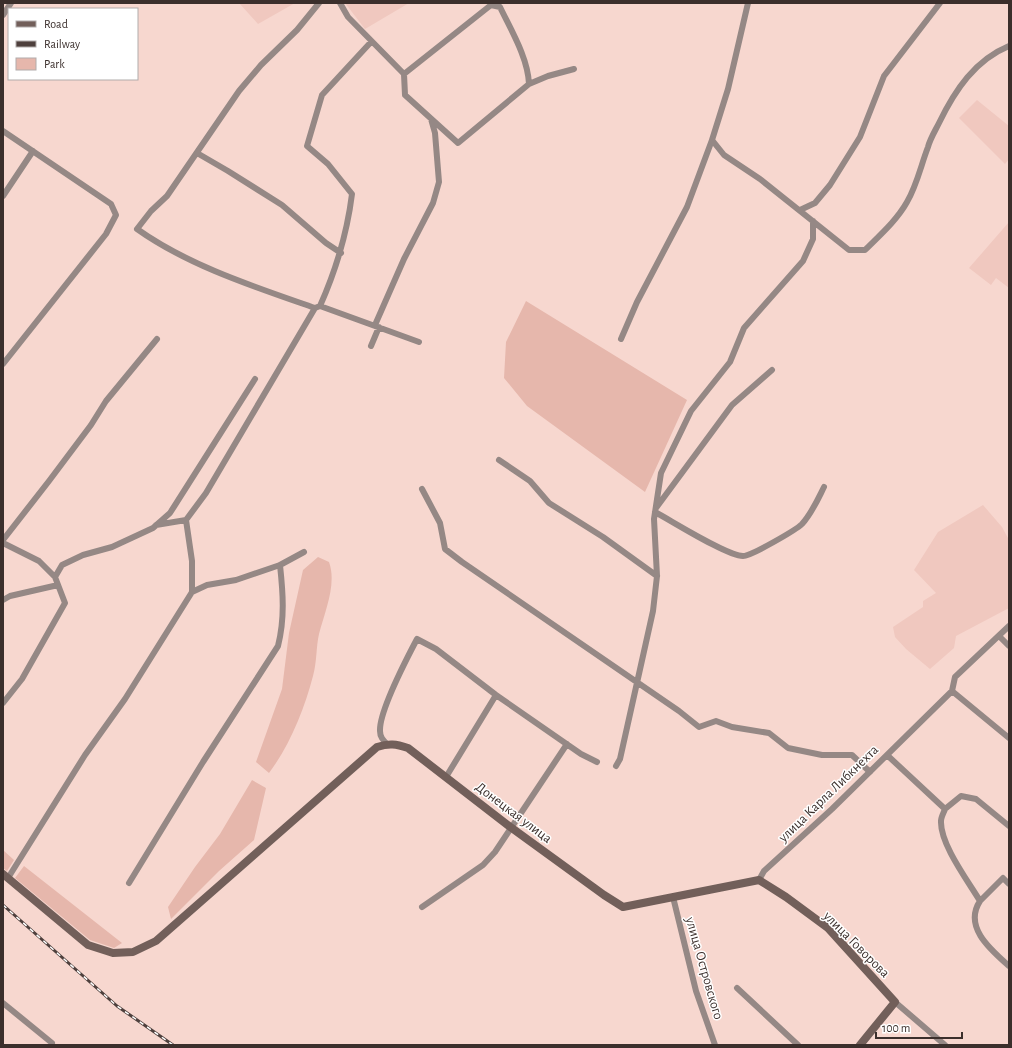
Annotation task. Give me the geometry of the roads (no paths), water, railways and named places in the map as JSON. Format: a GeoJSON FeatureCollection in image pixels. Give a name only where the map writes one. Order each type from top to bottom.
{"type":"FeatureCollection","features":[{"type":"Feature","properties":{"kind":"street"},"geometry":{"type":"LineString","coordinates":[[3,15],[11,3]]}},
{"type":"Feature","properties":{"kind":"street"},"geometry":{"type":"LineString","coordinates":[[319,3],[297,30],[261,65],[239,91],[167,196],[151,211],[137,229],[154,241],[207,266],[317,307],[377,326],[419,342]]}},
{"type":"Feature","properties":{"kind":"street"},"geometry":{"type":"LineString","coordinates":[[340,3],[348,17],[404,74],[405,95],[458,143],[529,84],[548,76],[574,69]]}},
{"type":"Feature","properties":{"kind":"street"},"geometry":{"type":"LineString","coordinates":[[621,339],[637,302],[686,207],[712,140],[728,89],[748,3]]}},
{"type":"Feature","properties":{"kind":"street"},"geometry":{"type":"LineString","coordinates":[[800,210],[815,203],[830,185],[860,137],[884,76],[940,3]]}},
{"type":"Feature","properties":{"kind":"street"},"geometry":{"type":"LineString","coordinates":[[404,74],[491,5],[500,7],[519,49],[529,77],[529,84]]}},
{"type":"Feature","properties":{"kind":"street"},"geometry":{"type":"LineString","coordinates":[[55,577],[62,565],[83,555],[112,546],[156,525],[186,520],[206,493],[317,307],[341,253],[352,194],[328,164],[307,146],[322,95],[371,42]]}},
{"type":"Feature","properties":{"kind":"street"},"geometry":{"type":"LineString","coordinates":[[712,140],[724,155],[760,179],[800,210],[835,241],[849,250],[865,250],[887,228],[907,202],[920,171],[928,146],[950,100],[972,70],[995,52],[1009,46]]}},
{"type":"Feature","properties":{"kind":"street"},"geometry":{"type":"LineString","coordinates":[[371,346],[377,326],[404,259],[432,202],[439,182],[435,133],[431,119]]}},
{"type":"Feature","properties":{"kind":"street"},"geometry":{"type":"LineString","coordinates":[[3,131],[111,204],[116,215],[106,234],[3,364]]}},
{"type":"Feature","properties":{"kind":"street"},"geometry":{"type":"LineString","coordinates":[[3,196],[32,151]]}},
{"type":"Feature","properties":{"kind":"street"},"geometry":{"type":"LineString","coordinates":[[196,153],[282,205],[326,243],[341,253]]}},
{"type":"Feature","properties":{"kind":"street"},"geometry":{"type":"LineString","coordinates":[[616,766],[620,759],[653,611],[657,576],[655,510],[661,473],[691,411],[730,362],[744,328],[804,261],[813,239],[813,221]]}},
{"type":"Feature","properties":{"kind":"street"},"geometry":{"type":"LineString","coordinates":[[3,540],[54,475],[91,425],[106,401],[157,339]]}},
{"type":"Feature","properties":{"kind":"street"},"geometry":{"type":"LineString","coordinates":[[655,510],[732,406],[772,370]]}},
{"type":"Feature","properties":{"kind":"street"},"geometry":{"type":"LineString","coordinates":[[156,525],[170,512],[255,379]]}},
{"type":"Feature","properties":{"kind":"street"},"geometry":{"type":"LineString","coordinates":[[499,460],[530,481],[549,503],[603,537],[657,576]]}},
{"type":"Feature","properties":{"kind":"street"},"geometry":{"type":"LineString","coordinates":[[655,510],[728,552],[744,556],[763,548],[801,525],[809,515],[824,487]]}},
{"type":"Feature","properties":{"kind":"street"},"geometry":{"type":"LineString","coordinates":[[422,489],[440,523],[445,548],[588,649],[679,710],[699,727],[716,721],[732,727],[769,733],[788,748],[822,755],[852,755],[870,772]]}},
{"type":"Feature","properties":{"kind":"street"},"geometry":{"type":"LineString","coordinates":[[186,520],[192,561],[192,592],[125,699],[85,755],[5,876],[88,946],[113,953],[134,952],[156,941],[377,747],[388,744]]}},
{"type":"Feature","properties":{"kind":"street"},"geometry":{"type":"LineString","coordinates":[[3,543],[39,561],[55,577],[65,603],[22,679],[3,703]]}},
{"type":"Feature","properties":{"kind":"street"},"geometry":{"type":"LineString","coordinates":[[192,592],[207,585],[236,580],[280,565],[304,552]]}},
{"type":"Feature","properties":{"kind":"street"},"geometry":{"type":"LineString","coordinates":[[129,882],[203,762],[278,646],[283,627],[284,604],[280,565]]}},
{"type":"Feature","properties":{"kind":"street"},"geometry":{"type":"LineString","coordinates":[[3,600],[10,596],[58,585]]}},
{"type":"Feature","properties":{"kind":"street","name":"улица Карла Либкнехта"},"geometry":{"type":"LineString","coordinates":[[759,880],[764,871],[832,809],[952,691],[955,677],[1009,626]]}},
{"type":"Feature","properties":{"kind":"street"},"geometry":{"type":"LineString","coordinates":[[999,636],[1009,646]]}},
{"type":"Feature","properties":{"kind":"street"},"geometry":{"type":"LineString","coordinates":[[388,744],[382,739],[380,730],[388,702],[417,639],[436,649],[496,695],[581,754],[596,762]]}},
{"type":"Feature","properties":{"kind":"street"},"geometry":{"type":"LineString","coordinates":[[952,691],[1009,738]]}},
{"type":"Feature","properties":{"kind":"street"},"geometry":{"type":"LineString","coordinates":[[446,777],[496,695]]}},
{"type":"Feature","properties":{"kind":"street","name":"Донецкая улица"},"geometry":{"type":"LineString","coordinates":[[388,744],[397,744],[408,748],[510,827],[623,907],[673,897]]}},
{"type":"Feature","properties":{"kind":"street"},"geometry":{"type":"LineString","coordinates":[[422,907],[483,865],[496,852],[510,827],[567,744]]}},
{"type":"Feature","properties":{"kind":"street"},"geometry":{"type":"LineString","coordinates":[[887,755],[945,809]]}},
{"type":"Feature","properties":{"kind":"street"},"geometry":{"type":"LineString","coordinates":[[980,901],[953,858],[945,840],[940,820],[945,809],[961,796],[976,799],[1009,826]]}},
{"type":"Feature","properties":{"kind":"street"},"geometry":{"type":"LineString","coordinates":[[1009,884],[1003,878],[980,901],[974,918],[980,938],[1009,966]]}},
{"type":"Feature","properties":{"kind":"street"},"geometry":{"type":"LineString","coordinates":[[673,897],[759,880]]}},
{"type":"Feature","properties":{"kind":"street","name":"улица Говорова"},"geometry":{"type":"LineString","coordinates":[[759,880],[786,897],[828,928],[895,1002],[946,1045]]}},
{"type":"Feature","properties":{"kind":"street","name":"улица Островского"},"geometry":{"type":"LineString","coordinates":[[673,897],[696,991],[715,1045]]}},
{"type":"Feature","properties":{"kind":"street"},"geometry":{"type":"LineString","coordinates":[[736,988],[798,1045]]}},
{"type":"Feature","properties":{"kind":"street"},"geometry":{"type":"LineString","coordinates":[[865,1043],[895,1002]]}},
{"type":"Feature","properties":{"kind":"street"},"geometry":{"type":"LineString","coordinates":[[3,1003],[52,1043]]}},
{"type":"Feature","properties":{"kind":"railway"},"geometry":{"type":"LineString","coordinates":[[3,905],[117,1006],[173,1045]]}}]}
